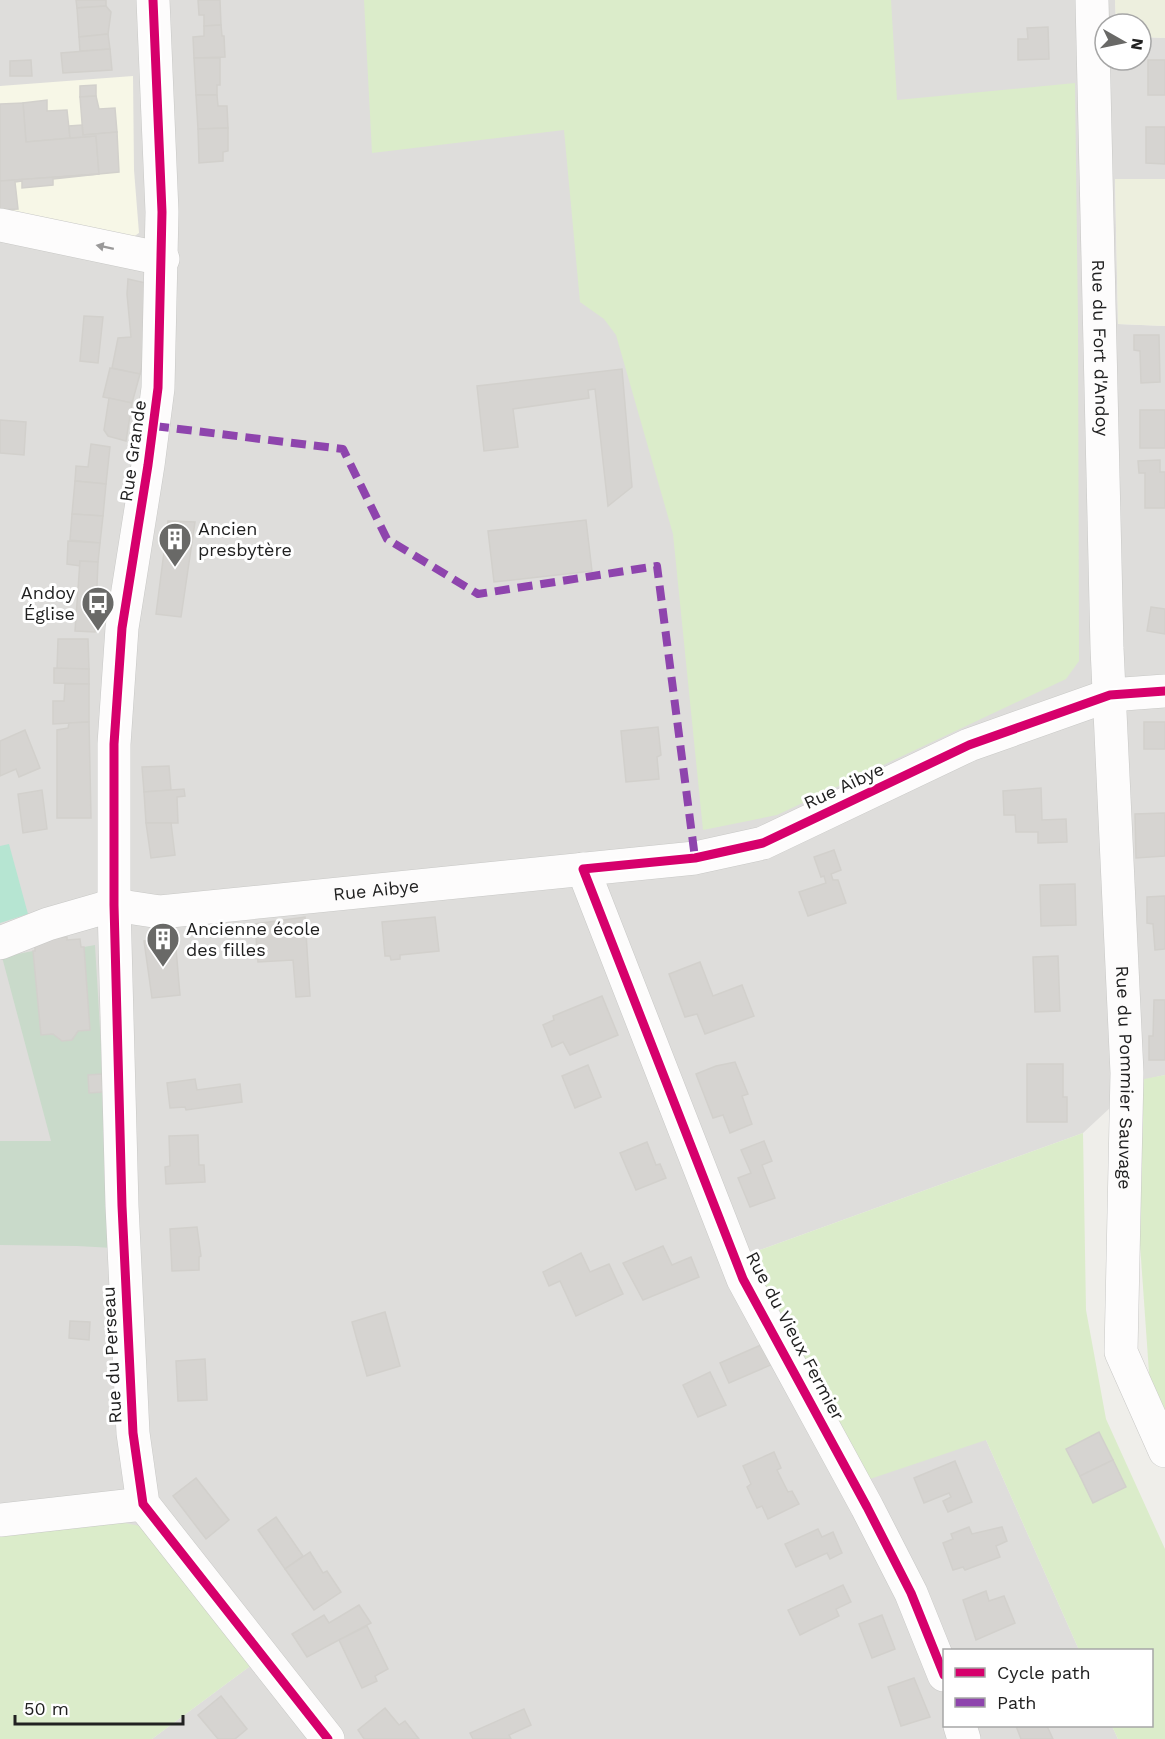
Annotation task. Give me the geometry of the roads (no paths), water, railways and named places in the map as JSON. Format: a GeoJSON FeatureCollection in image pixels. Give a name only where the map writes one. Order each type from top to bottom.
{"type":"FeatureCollection","features":[{"type":"Feature","properties":{"kind":"street","name":"Rue Grande"},"geometry":{"type":"LineString","coordinates":[[114,905],[114,744],[122,628],[158,388],[163,259],[153,0]]}},
{"type":"Feature","properties":{"kind":"street","name":"Rue du Fort d'Andoy"},"geometry":{"type":"LineString","coordinates":[[1092,0],[1110,694]]}},
{"type":"Feature","properties":{"kind":"street"},"geometry":{"type":"LineString","coordinates":[[0,225],[163,259]]}},
{"type":"Feature","properties":{"kind":"street","name":"Rue Aibye"},"geometry":{"type":"LineString","coordinates":[[114,905],[160,912],[695,858],[764,843],[969,746],[1110,694],[1165,691]]}},
{"type":"Feature","properties":{"kind":"street","name":"Rue du Pommier Sauvage"},"geometry":{"type":"LineString","coordinates":[[1110,694],[1127,1073],[1121,1352],[1165,1451]]}},
{"type":"Feature","properties":{"kind":"street","name":"Rue du Vieux Fermier"},"geometry":{"type":"LineString","coordinates":[[583,869],[743,1280],[867,1507],[910,1593],[943,1670]]}},
{"type":"Feature","properties":{"kind":"street"},"geometry":{"type":"LineString","coordinates":[[0,943],[48,924],[114,905]]}},
{"type":"Feature","properties":{"kind":"street","name":"Rue du Perseau"},"geometry":{"type":"LineString","coordinates":[[114,905],[122,1206],[131,1397],[133,1433],[143,1504]]}},
{"type":"Feature","properties":{"kind":"street"},"geometry":{"type":"LineString","coordinates":[[0,1520],[143,1504],[328,1739]]}},
{"type":"Feature","properties":{"kind":"place","name":"Ancien presbytère"},"geometry":{"type":"Point","coordinates":[175,568]}},
{"type":"Feature","properties":{"kind":"place","name":"Andoy Église"},"geometry":{"type":"Point","coordinates":[98,632]}},
{"type":"Feature","properties":{"kind":"place","name":"Ancienne école des filles"},"geometry":{"type":"Point","coordinates":[163,968]}}]}
